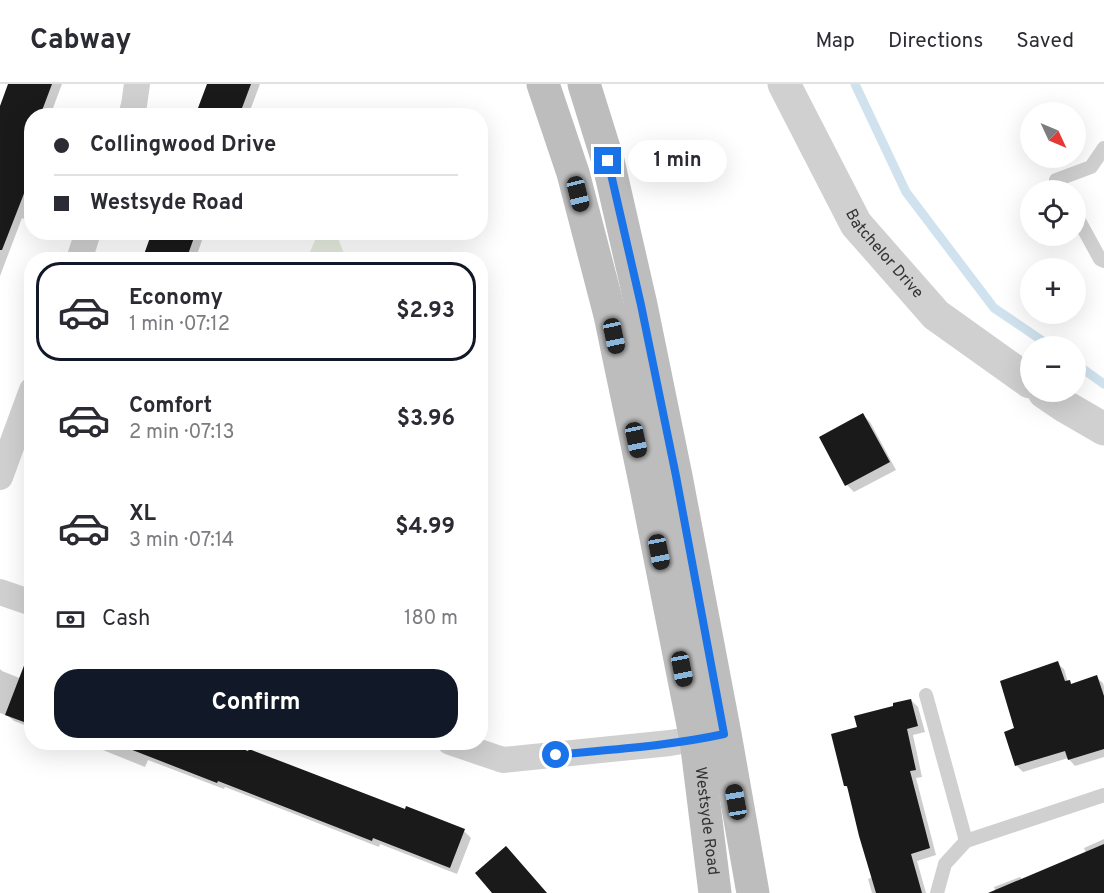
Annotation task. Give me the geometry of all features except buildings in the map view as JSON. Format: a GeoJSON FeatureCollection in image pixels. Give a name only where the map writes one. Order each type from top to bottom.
{"type":"FeatureCollection","features":[{"type":"Feature","properties":{"kind":"main road","name":"Westsyde Road"},"geometry":{"type":"LineString","coordinates":[[543,84],[573,173],[610,315],[645,482],[710,737],[753,893]]}},
{"type":"Feature","properties":{"kind":"main road","name":"Westsyde Road"},"geometry":{"type":"LineString","coordinates":[[584,84],[608,161],[641,305],[676,476],[710,737],[715,893]]}},
{"type":"Feature","properties":{"kind":"street"},"geometry":{"type":"LineString","coordinates":[[133,108],[136,84]]}},
{"type":"Feature","properties":{"kind":"street","name":"Batchelor Drive"},"geometry":{"type":"LineString","coordinates":[[784,84],[856,224],[936,315],[1020,375]]}},
{"type":"Feature","properties":{"kind":"street"},"geometry":{"type":"LineString","coordinates":[[1058,402],[1104,429]]}},
{"type":"Feature","properties":{"kind":"street"},"geometry":{"type":"LineString","coordinates":[[0,477],[24,412]]}},
{"type":"Feature","properties":{"kind":"street"},"geometry":{"type":"LineString","coordinates":[[0,592],[24,600]]}},
{"type":"Feature","properties":{"kind":"street"},"geometry":{"type":"LineString","coordinates":[[474,750],[503,760],[710,737]]}},
{"type":"Feature","properties":{"kind":"lane"},"geometry":{"type":"LineString","coordinates":[[1056,180],[1091,167],[1104,148]]}},
{"type":"Feature","properties":{"kind":"lane"},"geometry":{"type":"LineString","coordinates":[[1086,233],[1100,259],[1104,261]]}},
{"type":"Feature","properties":{"kind":"lane"},"geometry":{"type":"LineString","coordinates":[[926,695],[966,841]]}},
{"type":"Feature","properties":{"kind":"lane"},"geometry":{"type":"LineString","coordinates":[[937,893],[945,864],[966,841],[1104,795]]}},
{"type":"Feature","properties":{"kind":"shaded area"},"geometry":{"type":"Polygon","coordinates":[[[315,240],[339,240],[343,252],[310,252],[315,240]]]}},
{"type":"Feature","properties":{"kind":"waterway"},"geometry":{"type":"LineString","coordinates":[[855,84],[906,192],[994,308],[1035,336]]}},
{"type":"Feature","properties":{"kind":"waterway"},"geometry":{"type":"LineString","coordinates":[[1086,371],[1104,384]]}},
{"type":"Feature","properties":{"kind":"route"},"geometry":{"type":"LineString","coordinates":[[556,755],[696,740],[724,734],[676,476],[641,305],[608,161]]}}]}
